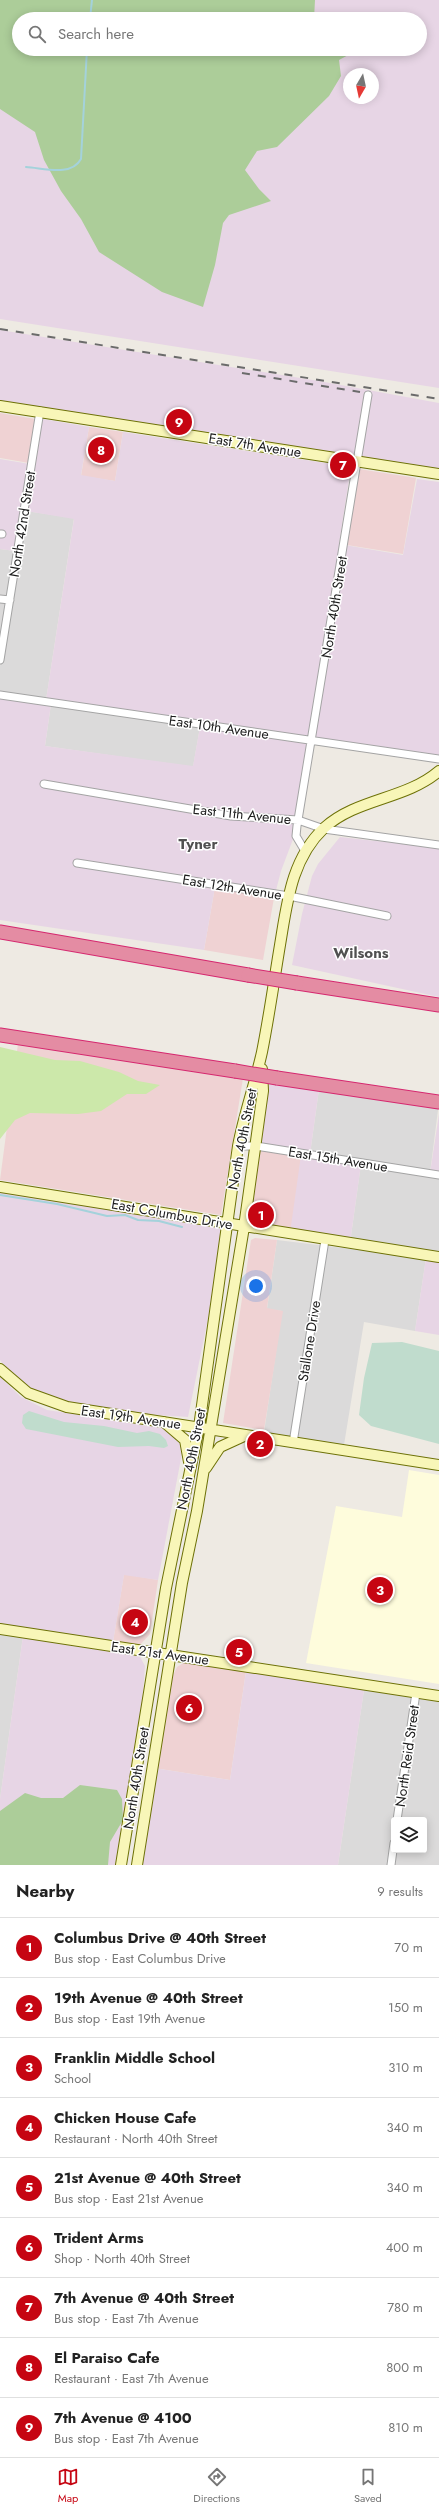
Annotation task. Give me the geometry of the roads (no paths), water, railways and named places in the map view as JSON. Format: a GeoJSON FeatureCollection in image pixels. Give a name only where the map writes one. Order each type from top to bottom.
{"type":"FeatureCollection","features":[{"type":"Feature","properties":{"kind":"highway"},"geometry":{"type":"LineString","coordinates":[[0,932],[248,975],[439,1005]]}},
{"type":"Feature","properties":{"kind":"highway"},"geometry":{"type":"LineString","coordinates":[[0,941],[113,951]]}},
{"type":"Feature","properties":{"kind":"highway"},"geometry":{"type":"LineString","coordinates":[[0,1028],[82,1046]]}},
{"type":"Feature","properties":{"kind":"highway"},"geometry":{"type":"LineString","coordinates":[[0,1035],[82,1046],[277,1078],[439,1102]]}},
{"type":"Feature","properties":{"kind":"main road","name":"East 7th Avenue"},"geometry":{"type":"LineString","coordinates":[[0,406],[439,474]]}},
{"type":"Feature","properties":{"kind":"main road","name":"North 40th Street"},"geometry":{"type":"LineString","coordinates":[[121,1865],[166,1588],[199,1427],[238,1146],[244,1113],[261,1053],[289,896],[296,870],[305,851],[324,829],[342,815],[366,804],[420,786],[439,771]]}},
{"type":"Feature","properties":{"kind":"main road","name":"North 40th Street"},"geometry":{"type":"LineString","coordinates":[[137,1865],[170,1654],[204,1471],[244,1227],[263,1091],[261,1053]]}},
{"type":"Feature","properties":{"kind":"main road","name":"East Columbus Drive"},"geometry":{"type":"LineString","coordinates":[[0,1187],[439,1258]]}},
{"type":"Feature","properties":{"kind":"main road","name":"East 19th Avenue"},"geometry":{"type":"LineString","coordinates":[[0,1369],[28,1393],[53,1404],[439,1465]]}},
{"type":"Feature","properties":{"kind":"main road"},"geometry":{"type":"LineString","coordinates":[[163,1421],[185,1440],[190,1470]]}},
{"type":"Feature","properties":{"kind":"main road"},"geometry":{"type":"LineString","coordinates":[[204,1471],[220,1447],[235,1439],[248,1436]]}},
{"type":"Feature","properties":{"kind":"main road","name":"East 21st Avenue"},"geometry":{"type":"LineString","coordinates":[[0,1629],[439,1696]]}},
{"type":"Feature","properties":{"kind":"main road"},"geometry":{"type":"LineString","coordinates":[[138,1760],[154,1763]]}},
{"type":"Feature","properties":{"kind":"street","name":"North 40th Street"},"geometry":{"type":"LineString","coordinates":[[305,851],[296,836],[298,820],[368,395]]}},
{"type":"Feature","properties":{"kind":"street","name":"North 42nd Street"},"geometry":{"type":"LineString","coordinates":[[0,660],[40,411]]}},
{"type":"Feature","properties":{"kind":"street"},"geometry":{"type":"LineString","coordinates":[[0,598],[10,600]]}},
{"type":"Feature","properties":{"kind":"street","name":"East 10th Avenue"},"geometry":{"type":"LineString","coordinates":[[0,694],[439,759]]}},
{"type":"Feature","properties":{"kind":"street","name":"East 11th Avenue"},"geometry":{"type":"LineString","coordinates":[[44,784],[231,816],[298,820],[324,829],[439,845]]}},
{"type":"Feature","properties":{"kind":"street","name":"East 12th Avenue"},"geometry":{"type":"LineString","coordinates":[[77,863],[289,896],[386,916]]}},
{"type":"Feature","properties":{"kind":"street","name":"East 15th Avenue"},"geometry":{"type":"LineString","coordinates":[[238,1146],[256,1146],[439,1175]]}},
{"type":"Feature","properties":{"kind":"street","name":"Stallone Drive"},"geometry":{"type":"LineString","coordinates":[[293,1443],[325,1240]]}},
{"type":"Feature","properties":{"kind":"street","name":"North Reid Street"},"geometry":{"type":"LineString","coordinates":[[397,1817],[416,1693]]}},
{"type":"Feature","properties":{"kind":"street"},"geometry":{"type":"LineString","coordinates":[[391,1865],[393,1853]]}},
{"type":"Feature","properties":{"kind":"waterway"},"geometry":{"type":"LineString","coordinates":[[91,12],[92,0]]}},
{"type":"Feature","properties":{"kind":"waterway"},"geometry":{"type":"LineString","coordinates":[[26,167],[64,170],[77,165],[81,159],[87,56]]}},
{"type":"Feature","properties":{"kind":"waterway"},"geometry":{"type":"LineString","coordinates":[[0,1195],[57,1204],[107,1216],[125,1215],[138,1220],[159,1221],[182,1227]]}},
{"type":"Feature","properties":{"kind":"railway"},"geometry":{"type":"LineString","coordinates":[[0,329],[439,399]]}},
{"type":"Feature","properties":{"kind":"railway"},"geometry":{"type":"LineString","coordinates":[[242,373],[360,392]]}},
{"type":"Feature","properties":{"kind":"place","name":"7th Avenue @ 4100"},"geometry":{"type":"Point","coordinates":[179,422]}},
{"type":"Feature","properties":{"kind":"place","name":"El Paraiso Cafe"},"geometry":{"type":"Point","coordinates":[101,450]}},
{"type":"Feature","properties":{"kind":"place","name":"7th Avenue @ 40th Street"},"geometry":{"type":"Point","coordinates":[343,465]}},
{"type":"Feature","properties":{"kind":"place","name":"Columbus Drive @ 40th Street"},"geometry":{"type":"Point","coordinates":[261,1215]}},
{"type":"Feature","properties":{"kind":"place","name":"19th Avenue @ 40th Street"},"geometry":{"type":"Point","coordinates":[260,1444]}},
{"type":"Feature","properties":{"kind":"place","name":"Franklin Middle School"},"geometry":{"type":"Point","coordinates":[380,1590]}},
{"type":"Feature","properties":{"kind":"place","name":"Chicken House Cafe"},"geometry":{"type":"Point","coordinates":[135,1622]}},
{"type":"Feature","properties":{"kind":"place","name":"21st Avenue @ 40th Street"},"geometry":{"type":"Point","coordinates":[239,1652]}},
{"type":"Feature","properties":{"kind":"place","name":"Trident Arms"},"geometry":{"type":"Point","coordinates":[189,1708]}},
{"type":"Feature","properties":{"kind":"district","name":"Tyner"},"geometry":{"type":"Point","coordinates":[198,844]}},
{"type":"Feature","properties":{"kind":"district","name":"Wilsons"},"geometry":{"type":"Point","coordinates":[361,953]}}]}
